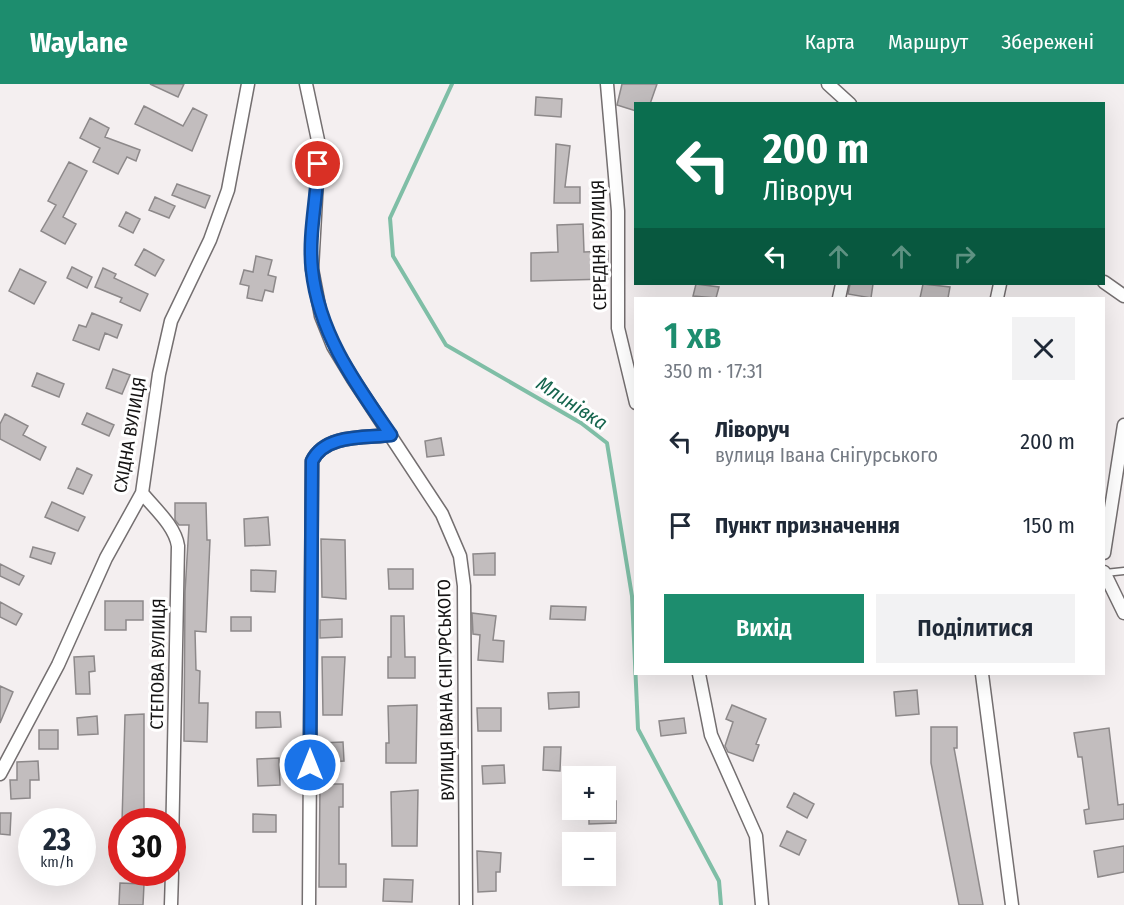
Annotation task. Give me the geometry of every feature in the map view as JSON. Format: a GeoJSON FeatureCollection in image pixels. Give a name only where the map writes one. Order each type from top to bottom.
{"type":"FeatureCollection","features":[{"type":"Feature","properties":{"kind":"street","name":"СХІДНА ВУЛИЦЯ"},"geometry":{"type":"LineString","coordinates":[[0,774],[57,665],[106,558],[142,493],[159,374],[171,321],[210,240],[228,190],[248,84]]}},
{"type":"Feature","properties":{"kind":"street","name":"ВУЛИЦЯ ІВАНА СНІГУРСЬКОГО"},"geometry":{"type":"LineString","coordinates":[[306,84],[319,145],[312,269],[321,316],[348,371],[442,514],[460,556],[464,586],[466,905]]}},
{"type":"Feature","properties":{"kind":"street","name":"СЕРЕДНЯ ВУЛИЦЯ"},"geometry":{"type":"LineString","coordinates":[[608,84],[618,211],[618,328],[634,395]]}},
{"type":"Feature","properties":{"kind":"street"},"geometry":{"type":"LineString","coordinates":[[828,84],[848,102]]}},
{"type":"Feature","properties":{"kind":"street"},"geometry":{"type":"LineString","coordinates":[[1105,283],[1124,297]]}},
{"type":"Feature","properties":{"kind":"street"},"geometry":{"type":"LineString","coordinates":[[1105,547],[1124,425]]}},
{"type":"Feature","properties":{"kind":"street"},"geometry":{"type":"LineString","coordinates":[[309,905],[312,461],[317,450],[326,443],[391,435]]}},
{"type":"Feature","properties":{"kind":"street","name":"СТЕПОВА ВУЛИЦЯ"},"geometry":{"type":"LineString","coordinates":[[142,493],[171,527],[177,536],[178,546],[173,808]]}},
{"type":"Feature","properties":{"kind":"street"},"geometry":{"type":"LineString","coordinates":[[1105,575],[1124,613]]}},
{"type":"Feature","properties":{"kind":"street"},"geometry":{"type":"LineString","coordinates":[[699,675],[711,735],[756,836],[762,905]]}},
{"type":"Feature","properties":{"kind":"street"},"geometry":{"type":"LineString","coordinates":[[982,675],[1012,905]]}},
{"type":"Feature","properties":{"kind":"street"},"geometry":{"type":"LineString","coordinates":[[171,905],[172,886]]}},
{"type":"Feature","properties":{"kind":"lane"},"geometry":{"type":"LineString","coordinates":[[1105,573],[1124,571]]}},
{"type":"Feature","properties":{"kind":"building"},"geometry":{"type":"Polygon","coordinates":[[[150,84],[184,84],[178,97],[150,84]]]}},
{"type":"Feature","properties":{"kind":"building"},"geometry":{"type":"Polygon","coordinates":[[[622,84],[657,84],[651,102],[634,102],[634,110],[617,105],[622,84]]]}},
{"type":"Feature","properties":{"kind":"building"},"geometry":{"type":"Polygon","coordinates":[[[536,97],[562,99],[561,117],[535,115],[536,97]]]}},
{"type":"Feature","properties":{"kind":"building"},"geometry":{"type":"Polygon","coordinates":[[[144,106],[183,126],[193,108],[207,115],[192,151],[135,124],[144,106]]]}},
{"type":"Feature","properties":{"kind":"building"},"geometry":{"type":"Polygon","coordinates":[[[90,118],[109,128],[105,137],[140,150],[136,161],[127,157],[118,174],[93,162],[100,148],[80,138],[90,118]]]}},
{"type":"Feature","properties":{"kind":"building"},"geometry":{"type":"Polygon","coordinates":[[[556,144],[570,146],[565,187],[580,187],[580,203],[554,203],[556,144]]]}},
{"type":"Feature","properties":{"kind":"building"},"geometry":{"type":"Polygon","coordinates":[[[69,162],[87,171],[63,217],[76,224],[65,244],[41,231],[56,205],[48,201],[69,162]]]}},
{"type":"Feature","properties":{"kind":"building"},"geometry":{"type":"Polygon","coordinates":[[[177,184],[210,196],[205,208],[172,195],[177,184]]]}},
{"type":"Feature","properties":{"kind":"building"},"geometry":{"type":"Polygon","coordinates":[[[155,197],[175,206],[169,218],[149,210],[155,197]]]}},
{"type":"Feature","properties":{"kind":"building"},"geometry":{"type":"Polygon","coordinates":[[[126,212],[140,219],[133,233],[119,226],[126,212]]]}},
{"type":"Feature","properties":{"kind":"building"},"geometry":{"type":"Polygon","coordinates":[[[583,224],[584,252],[608,251],[608,279],[531,281],[531,253],[558,252],[557,225],[583,224]]]}},
{"type":"Feature","properties":{"kind":"building"},"geometry":{"type":"Polygon","coordinates":[[[144,249],[164,260],[155,276],[135,265],[144,249]]]}},
{"type":"Feature","properties":{"kind":"building"},"geometry":{"type":"Polygon","coordinates":[[[256,256],[272,260],[268,275],[276,277],[273,292],[265,290],[262,301],[247,298],[249,286],[240,284],[244,270],[253,272],[256,256]]]}},
{"type":"Feature","properties":{"kind":"building"},"geometry":{"type":"Polygon","coordinates":[[[72,267],[92,277],[87,288],[67,278],[72,267]]]}},
{"type":"Feature","properties":{"kind":"building"},"geometry":{"type":"Polygon","coordinates":[[[103,268],[116,274],[114,278],[148,294],[140,311],[120,302],[122,298],[95,287],[103,268]]]}},
{"type":"Feature","properties":{"kind":"building"},"geometry":{"type":"Polygon","coordinates":[[[20,269],[46,282],[34,304],[9,291],[20,269]]]}},
{"type":"Feature","properties":{"kind":"building"},"geometry":{"type":"Polygon","coordinates":[[[696,285],[719,287],[716,297],[693,296],[696,285]]]}},
{"type":"Feature","properties":{"kind":"building"},"geometry":{"type":"Polygon","coordinates":[[[850,285],[873,285],[871,297],[848,294],[850,285]]]}},
{"type":"Feature","properties":{"kind":"building"},"geometry":{"type":"Polygon","coordinates":[[[923,285],[950,287],[948,297],[920,297],[923,285]]]}},
{"type":"Feature","properties":{"kind":"building"},"geometry":{"type":"Polygon","coordinates":[[[92,313],[122,325],[117,338],[105,333],[99,350],[73,340],[79,325],[86,327],[92,313]]]}},
{"type":"Feature","properties":{"kind":"building"},"geometry":{"type":"Polygon","coordinates":[[[113,369],[130,375],[122,394],[106,388],[113,369]]]}},
{"type":"Feature","properties":{"kind":"building"},"geometry":{"type":"Polygon","coordinates":[[[37,373],[64,384],[59,397],[32,386],[37,373]]]}},
{"type":"Feature","properties":{"kind":"building"},"geometry":{"type":"Polygon","coordinates":[[[87,413],[114,425],[109,436],[82,424],[87,413]]]}},
{"type":"Feature","properties":{"kind":"building"},"geometry":{"type":"Polygon","coordinates":[[[5,414],[28,426],[23,435],[46,447],[40,460],[0,439],[0,424],[5,414]]]}},
{"type":"Feature","properties":{"kind":"building"},"geometry":{"type":"Polygon","coordinates":[[[441,438],[444,455],[427,457],[425,441],[441,438]]]}},
{"type":"Feature","properties":{"kind":"building"},"geometry":{"type":"Polygon","coordinates":[[[77,468],[92,475],[83,494],[68,488],[77,468]]]}},
{"type":"Feature","properties":{"kind":"building"},"geometry":{"type":"Polygon","coordinates":[[[52,502],[85,517],[78,531],[45,517],[52,502]]]}},
{"type":"Feature","properties":{"kind":"building"},"geometry":{"type":"Polygon","coordinates":[[[175,503],[206,503],[207,540],[210,540],[206,632],[195,631],[196,670],[200,671],[199,703],[208,703],[207,742],[184,741],[185,592],[189,525],[179,525],[175,520],[175,503]]]}},
{"type":"Feature","properties":{"kind":"building"},"geometry":{"type":"Polygon","coordinates":[[[268,517],[270,545],[245,546],[244,519],[268,517]]]}},
{"type":"Feature","properties":{"kind":"building"},"geometry":{"type":"Polygon","coordinates":[[[321,539],[345,540],[346,599],[322,597],[321,539]]]}},
{"type":"Feature","properties":{"kind":"building"},"geometry":{"type":"Polygon","coordinates":[[[33,547],[55,553],[51,564],[30,557],[33,547]]]}},
{"type":"Feature","properties":{"kind":"building"},"geometry":{"type":"Polygon","coordinates":[[[495,553],[495,575],[474,575],[473,554],[495,553]]]}},
{"type":"Feature","properties":{"kind":"building"},"geometry":{"type":"Polygon","coordinates":[[[0,564],[24,576],[19,585],[0,576],[0,564]]]}},
{"type":"Feature","properties":{"kind":"building"},"geometry":{"type":"Polygon","coordinates":[[[388,569],[413,569],[413,589],[389,589],[388,569]]]}},
{"type":"Feature","properties":{"kind":"building"},"geometry":{"type":"Polygon","coordinates":[[[251,570],[276,571],[275,592],[251,591],[251,570]]]}},
{"type":"Feature","properties":{"kind":"building"},"geometry":{"type":"Polygon","coordinates":[[[105,601],[143,601],[143,620],[126,620],[126,630],[105,630],[105,601]]]}},
{"type":"Feature","properties":{"kind":"building"},"geometry":{"type":"Polygon","coordinates":[[[0,602],[22,614],[16,625],[0,617],[0,602]]]}},
{"type":"Feature","properties":{"kind":"building"},"geometry":{"type":"Polygon","coordinates":[[[551,606],[586,607],[585,620],[550,619],[551,606]]]}},
{"type":"Feature","properties":{"kind":"building"},"geometry":{"type":"Polygon","coordinates":[[[472,613],[496,616],[493,640],[504,641],[503,662],[478,660],[480,635],[473,634],[472,613]]]}},
{"type":"Feature","properties":{"kind":"building"},"geometry":{"type":"Polygon","coordinates":[[[391,616],[404,616],[405,657],[415,657],[415,678],[388,678],[388,657],[391,657],[391,616]]]}},
{"type":"Feature","properties":{"kind":"building"},"geometry":{"type":"Polygon","coordinates":[[[231,617],[251,617],[251,631],[231,631],[231,617]]]}},
{"type":"Feature","properties":{"kind":"building"},"geometry":{"type":"Polygon","coordinates":[[[342,619],[342,637],[320,638],[320,620],[342,619]]]}},
{"type":"Feature","properties":{"kind":"building"},"geometry":{"type":"Polygon","coordinates":[[[94,656],[95,671],[89,672],[90,694],[76,694],[74,657],[94,656]]]}},
{"type":"Feature","properties":{"kind":"building"},"geometry":{"type":"Polygon","coordinates":[[[322,657],[345,657],[342,715],[323,715],[322,657]]]}},
{"type":"Feature","properties":{"kind":"building"},"geometry":{"type":"Polygon","coordinates":[[[0,686],[13,692],[0,723],[0,686]]]}},
{"type":"Feature","properties":{"kind":"building"},"geometry":{"type":"Polygon","coordinates":[[[917,690],[919,714],[896,716],[894,692],[917,690]]]}},
{"type":"Feature","properties":{"kind":"building"},"geometry":{"type":"Polygon","coordinates":[[[579,692],[579,707],[549,709],[548,693],[579,692]]]}},
{"type":"Feature","properties":{"kind":"building"},"geometry":{"type":"Polygon","coordinates":[[[417,705],[416,763],[386,763],[386,743],[389,743],[388,706],[417,705]]]}},
{"type":"Feature","properties":{"kind":"building"},"geometry":{"type":"Polygon","coordinates":[[[732,705],[766,719],[756,744],[759,745],[753,761],[728,752],[725,746],[733,722],[726,719],[732,705]]]}},
{"type":"Feature","properties":{"kind":"building"},"geometry":{"type":"Polygon","coordinates":[[[477,708],[501,708],[501,731],[478,731],[477,708]]]}},
{"type":"Feature","properties":{"kind":"building"},"geometry":{"type":"Polygon","coordinates":[[[256,712],[280,712],[281,727],[256,728],[256,712]]]}},
{"type":"Feature","properties":{"kind":"building"},"geometry":{"type":"Polygon","coordinates":[[[144,714],[144,808],[122,808],[125,715],[144,714]]]}},
{"type":"Feature","properties":{"kind":"building"},"geometry":{"type":"Polygon","coordinates":[[[97,716],[98,734],[78,735],[77,718],[97,716]]]}},
{"type":"Feature","properties":{"kind":"building"},"geometry":{"type":"Polygon","coordinates":[[[684,718],[686,733],[661,736],[659,721],[684,718]]]}},
{"type":"Feature","properties":{"kind":"building"},"geometry":{"type":"Polygon","coordinates":[[[931,727],[957,727],[957,748],[954,748],[983,905],[959,905],[931,763],[931,727]]]}},
{"type":"Feature","properties":{"kind":"building"},"geometry":{"type":"Polygon","coordinates":[[[1109,728],[1118,805],[1124,804],[1124,819],[1086,824],[1084,810],[1089,809],[1082,757],[1078,757],[1074,733],[1109,728]]]}},
{"type":"Feature","properties":{"kind":"building"},"geometry":{"type":"Polygon","coordinates":[[[39,730],[58,730],[58,749],[39,749],[39,730]]]}},
{"type":"Feature","properties":{"kind":"building"},"geometry":{"type":"Polygon","coordinates":[[[343,742],[344,761],[321,762],[320,743],[343,742]]]}},
{"type":"Feature","properties":{"kind":"building"},"geometry":{"type":"Polygon","coordinates":[[[544,747],[561,747],[560,771],[543,770],[544,747]]]}},
{"type":"Feature","properties":{"kind":"building"},"geometry":{"type":"Polygon","coordinates":[[[279,758],[280,785],[258,786],[257,759],[279,758]]]}},
{"type":"Feature","properties":{"kind":"building"},"geometry":{"type":"Polygon","coordinates":[[[38,761],[39,780],[30,780],[30,798],[11,799],[10,780],[17,780],[17,762],[38,761]]]}},
{"type":"Feature","properties":{"kind":"building"},"geometry":{"type":"Polygon","coordinates":[[[504,765],[505,783],[483,784],[482,766],[504,765]]]}},
{"type":"Feature","properties":{"kind":"building"},"geometry":{"type":"Polygon","coordinates":[[[320,784],[343,784],[343,807],[339,807],[339,864],[346,864],[346,887],[319,887],[320,784]]]}},
{"type":"Feature","properties":{"kind":"building"},"geometry":{"type":"Polygon","coordinates":[[[418,790],[417,846],[392,846],[391,792],[418,790]]]}},
{"type":"Feature","properties":{"kind":"building"},"geometry":{"type":"Polygon","coordinates":[[[794,793],[814,804],[807,818],[787,807],[794,793]]]}},
{"type":"Feature","properties":{"kind":"building"},"geometry":{"type":"Polygon","coordinates":[[[0,813],[11,813],[10,835],[0,834],[0,813]]]}},
{"type":"Feature","properties":{"kind":"building"},"geometry":{"type":"Polygon","coordinates":[[[253,814],[276,815],[276,832],[253,832],[253,814]]]}},
{"type":"Feature","properties":{"kind":"building"},"geometry":{"type":"Polygon","coordinates":[[[589,820],[616,820],[616,823],[589,824],[589,820]]]}},
{"type":"Feature","properties":{"kind":"building"},"geometry":{"type":"Polygon","coordinates":[[[787,831],[806,840],[799,855],[780,846],[787,831]]]}},
{"type":"Feature","properties":{"kind":"building"},"geometry":{"type":"Polygon","coordinates":[[[1124,846],[1124,872],[1098,877],[1094,851],[1124,846]]]}},
{"type":"Feature","properties":{"kind":"building"},"geometry":{"type":"Polygon","coordinates":[[[477,851],[501,853],[500,872],[496,872],[496,891],[478,892],[477,851]]]}},
{"type":"Feature","properties":{"kind":"building"},"geometry":{"type":"Polygon","coordinates":[[[384,879],[413,880],[412,902],[383,901],[384,879]]]}},
{"type":"Feature","properties":{"kind":"building"},"geometry":{"type":"Polygon","coordinates":[[[120,886],[144,886],[143,905],[119,905],[120,886]]]}},
{"type":"Feature","properties":{"kind":"waterway","name":"Млинівка"},"geometry":{"type":"LineString","coordinates":[[452,84],[390,218],[393,256],[446,345],[581,423],[607,443],[632,596],[634,640]]}},
{"type":"Feature","properties":{"kind":"waterway","name":"Млинівка"},"geometry":{"type":"LineString","coordinates":[[636,675],[638,729],[719,881],[721,905]]}},
{"type":"Feature","properties":{"kind":"route"},"geometry":{"type":"LineString","coordinates":[[310,765],[312,461],[317,450],[326,443],[391,435],[333,346],[321,316],[312,269],[312,231],[318,164]]}}]}
